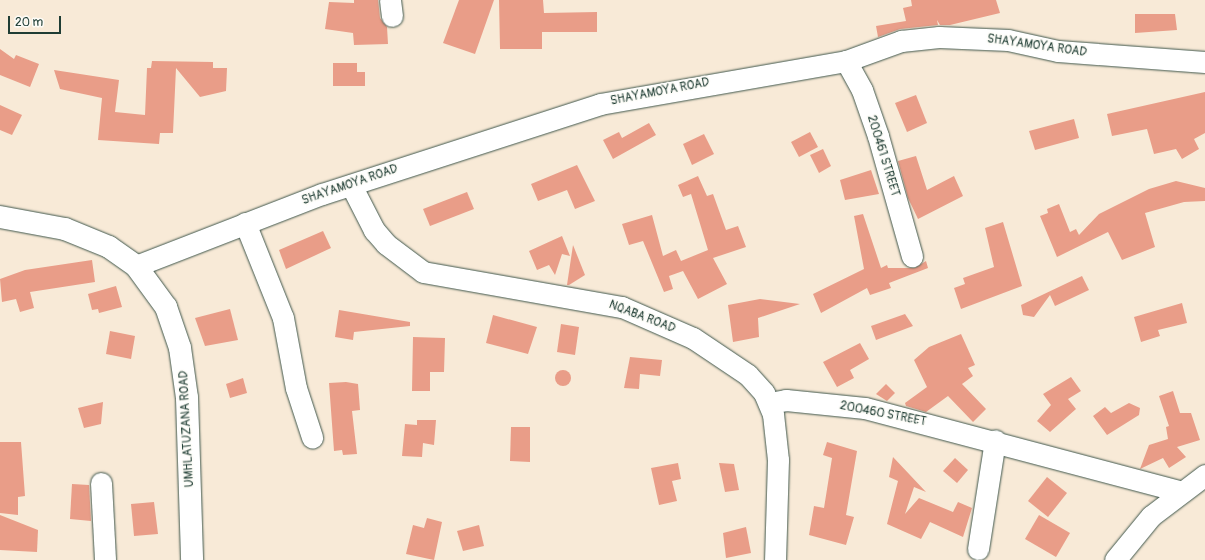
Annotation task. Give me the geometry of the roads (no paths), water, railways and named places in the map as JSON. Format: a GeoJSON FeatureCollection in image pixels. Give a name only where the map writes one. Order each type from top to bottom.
{"type":"FeatureCollection","features":[{"type":"Feature","properties":{"kind":"street","name":"SHAYAMOYA ROAD"},"geometry":{"type":"LineString","coordinates":[[136,266],[245,223],[351,185],[600,104],[846,60],[901,41],[939,37],[1008,40],[1058,51],[1205,62]]}},
{"type":"Feature","properties":{"kind":"street","name":"200461 STREET"},"geometry":{"type":"LineString","coordinates":[[846,60],[862,90],[912,256]]}},
{"type":"Feature","properties":{"kind":"street","name":"NQABA ROAD"},"geometry":{"type":"LineString","coordinates":[[351,185],[386,244],[424,272],[622,307],[680,331],[724,357],[751,378],[769,403],[778,460],[775,560]]}},
{"type":"Feature","properties":{"kind":"street","name":"UMHLATUZANA ROAD"},"geometry":{"type":"LineString","coordinates":[[2,221],[84,236],[136,266],[166,307],[182,355],[187,398],[192,560]]}},
{"type":"Feature","properties":{"kind":"street"},"geometry":{"type":"LineString","coordinates":[[245,223],[283,318],[296,388],[312,437]]}},
{"type":"Feature","properties":{"kind":"street","name":"200460 STREET"},"geometry":{"type":"LineString","coordinates":[[769,403],[786,400],[865,408],[995,440],[1182,492]]}},
{"type":"Feature","properties":{"kind":"street"},"geometry":{"type":"LineString","coordinates":[[978,549],[995,440]]}},
{"type":"Feature","properties":{"kind":"street"},"geometry":{"type":"LineString","coordinates":[[1115,560],[1135,532],[1182,492],[1205,475]]}},
{"type":"Feature","properties":{"kind":"street"},"geometry":{"type":"LineString","coordinates":[[101,483],[105,560]]}}]}
